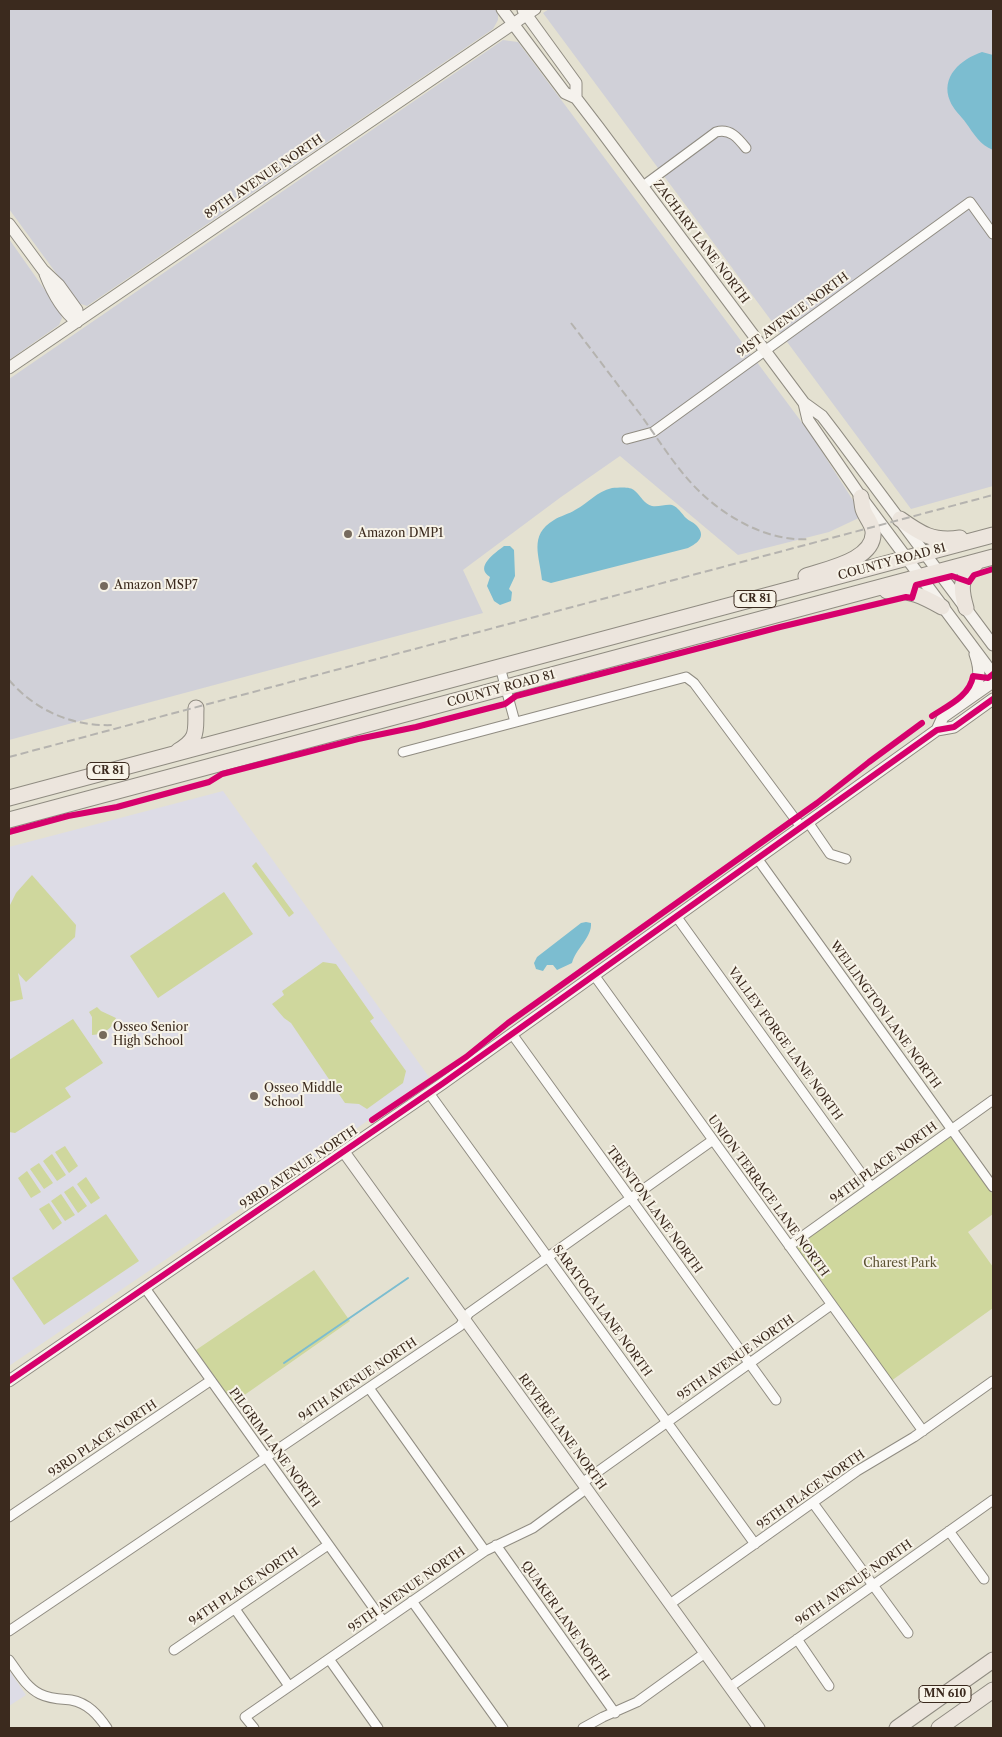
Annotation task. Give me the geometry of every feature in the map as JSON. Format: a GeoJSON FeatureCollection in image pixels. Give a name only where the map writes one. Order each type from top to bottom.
{"type":"FeatureCollection","features":[{"type":"Feature","properties":{"kind":"highway"},"geometry":{"type":"LineString","coordinates":[[729,606],[860,556],[871,544],[873,532],[863,510],[861,497]]}},
{"type":"Feature","properties":{"kind":"highway"},"geometry":{"type":"LineString","coordinates":[[900,519],[923,535],[937,539],[951,540],[993,534]]}},
{"type":"Feature","properties":{"kind":"highway","name":"COUNTY ROAD 81"},"geometry":{"type":"LineString","coordinates":[[9,820],[210,755],[500,667],[925,554],[993,534]]}},
{"type":"Feature","properties":{"kind":"highway"},"geometry":{"type":"LineString","coordinates":[[966,608],[961,594],[963,580],[986,559]]}},
{"type":"Feature","properties":{"kind":"highway","name":"COUNTY ROAD 81"},"geometry":{"type":"LineString","coordinates":[[9,798],[170,755],[210,755],[506,687],[986,559]]}},
{"type":"Feature","properties":{"kind":"highway"},"geometry":{"type":"LineString","coordinates":[[807,608],[888,590],[901,590],[921,596],[942,607]]}},
{"type":"Feature","properties":{"kind":"highway"},"geometry":{"type":"LineString","coordinates":[[170,755],[185,746],[196,734],[196,708],[201,714],[210,755]]}},
{"type":"Feature","properties":{"kind":"highway","name":"MN 610"},"geometry":{"type":"LineString","coordinates":[[897,1728],[993,1660]]}},
{"type":"Feature","properties":{"kind":"highway","name":"MN 610"},"geometry":{"type":"LineString","coordinates":[[939,1728],[993,1690]]}},
{"type":"Feature","properties":{"kind":"street","name":"ZACHARY LANE NORTH"},"geometry":{"type":"LineString","coordinates":[[502,9],[566,93],[576,98],[804,403],[822,416],[991,641]]}},
{"type":"Feature","properties":{"kind":"street","name":"ZACHARY LANE NORTH"},"geometry":{"type":"LineString","coordinates":[[527,11],[576,83],[576,98]]}},
{"type":"Feature","properties":{"kind":"street","name":"89TH AVENUE NORTH"},"geometry":{"type":"LineString","coordinates":[[9,368],[513,24],[527,11]]}},
{"type":"Feature","properties":{"kind":"street"},"geometry":{"type":"LineString","coordinates":[[642,186],[716,132],[725,131],[732,133],[746,148]]}},
{"type":"Feature","properties":{"kind":"street","name":"91ST AVENUE NORTH"},"geometry":{"type":"LineString","coordinates":[[627,439],[653,432],[970,202],[993,234]]}},
{"type":"Feature","properties":{"kind":"street"},"geometry":{"type":"LineString","coordinates":[[9,224],[43,270],[52,291],[69,316],[77,322]]}},
{"type":"Feature","properties":{"kind":"street","name":"ZACHARY LANE NORTH"},"geometry":{"type":"LineString","coordinates":[[804,403],[808,420],[861,497],[993,674]]}},
{"type":"Feature","properties":{"kind":"street"},"geometry":{"type":"LineString","coordinates":[[962,703],[974,690],[979,676],[979,664],[973,647]]}},
{"type":"Feature","properties":{"kind":"street"},"geometry":{"type":"LineString","coordinates":[[500,667],[515,722]]}},
{"type":"Feature","properties":{"kind":"street"},"geometry":{"type":"LineString","coordinates":[[403,752],[686,677],[699,689],[804,825],[830,854],[846,859]]}},
{"type":"Feature","properties":{"kind":"street","name":"93RD AVENUE NORTH"},"geometry":{"type":"LineString","coordinates":[[936,730],[942,717],[993,682]]}},
{"type":"Feature","properties":{"kind":"street","name":"93RD AVENUE NORTH"},"geometry":{"type":"LineString","coordinates":[[9,1380],[429,1093],[936,730],[954,727],[993,699]]}},
{"type":"Feature","properties":{"kind":"street"},"geometry":{"type":"LineString","coordinates":[[962,721],[993,709]]}},
{"type":"Feature","properties":{"kind":"street","name":"WELLINGTON LANE NORTH"},"geometry":{"type":"LineString","coordinates":[[757,858],[993,1187]]}},
{"type":"Feature","properties":{"kind":"street","name":"VALLEY FORGE LANE NORTH"},"geometry":{"type":"LineString","coordinates":[[676,916],[871,1187]]}},
{"type":"Feature","properties":{"kind":"street","name":"UNION TERRACE LANE NORTH"},"geometry":{"type":"LineString","coordinates":[[594,975],[923,1431]]}},
{"type":"Feature","properties":{"kind":"street","name":"TRENTON LANE NORTH"},"geometry":{"type":"LineString","coordinates":[[512,1034],[776,1400]]}},
{"type":"Feature","properties":{"kind":"street","name":"SARATOGA LANE NORTH"},"geometry":{"type":"LineString","coordinates":[[429,1093],[754,1544]]}},
{"type":"Feature","properties":{"kind":"street","name":"94TH PLACE NORTH"},"geometry":{"type":"LineString","coordinates":[[789,1246],[993,1100]]}},
{"type":"Feature","properties":{"kind":"street","name":"94TH AVENUE NORTH"},"geometry":{"type":"LineString","coordinates":[[9,1631],[460,1326],[469,1313],[713,1140]]}},
{"type":"Feature","properties":{"kind":"street","name":"REVERE LANE NORTH"},"geometry":{"type":"LineString","coordinates":[[344,1152],[759,1728]]}},
{"type":"Feature","properties":{"kind":"street","name":"PILGRIM LANE NORTH"},"geometry":{"type":"LineString","coordinates":[[145,1288],[383,1621]]}},
{"type":"Feature","properties":{"kind":"street","name":"95TH AVENUE NORTH"},"geometry":{"type":"LineString","coordinates":[[254,1728],[245,1716],[485,1551],[533,1528],[667,1422],[831,1305]]}},
{"type":"Feature","properties":{"kind":"street","name":"93RD PLACE NORTH"},"geometry":{"type":"LineString","coordinates":[[9,1517],[210,1381]]}},
{"type":"Feature","properties":{"kind":"street","name":"95TH PLACE NORTH"},"geometry":{"type":"LineString","coordinates":[[670,1604],[857,1471],[900,1447],[993,1382]]}},
{"type":"Feature","properties":{"kind":"street"},"geometry":{"type":"LineString","coordinates":[[369,1388],[485,1551]]}},
{"type":"Feature","properties":{"kind":"street","name":"96TH AVENUE NORTH"},"geometry":{"type":"LineString","coordinates":[[730,1687],[993,1500]]}},
{"type":"Feature","properties":{"kind":"street"},"geometry":{"type":"LineString","coordinates":[[813,1502],[908,1633]]}},
{"type":"Feature","properties":{"kind":"street"},"geometry":{"type":"LineString","coordinates":[[949,1531],[984,1579]]}},
{"type":"Feature","properties":{"kind":"street","name":"QUAKER LANE NORTH"},"geometry":{"type":"LineString","coordinates":[[496,1545],[615,1713]]}},
{"type":"Feature","properties":{"kind":"street","name":"94TH PLACE NORTH"},"geometry":{"type":"LineString","coordinates":[[174,1650],[328,1546]]}},
{"type":"Feature","properties":{"kind":"street"},"geometry":{"type":"LineString","coordinates":[[412,1601],[503,1728]]}},
{"type":"Feature","properties":{"kind":"street"},"geometry":{"type":"LineString","coordinates":[[235,1609],[289,1686]]}},
{"type":"Feature","properties":{"kind":"street"},"geometry":{"type":"LineString","coordinates":[[797,1639],[829,1686]]}},
{"type":"Feature","properties":{"kind":"street"},"geometry":{"type":"LineString","coordinates":[[583,1728],[637,1702],[705,1653]]}},
{"type":"Feature","properties":{"kind":"street"},"geometry":{"type":"LineString","coordinates":[[329,1659],[378,1728]]}},
{"type":"Feature","properties":{"kind":"street"},"geometry":{"type":"LineString","coordinates":[[9,1660],[22,1679],[39,1694],[51,1698],[73,1700],[84,1704],[93,1711],[107,1728]]}},
{"type":"Feature","properties":{"kind":"shaded area"},"geometry":{"type":"Polygon","coordinates":[[[9,9],[495,9],[498,20],[493,29],[87,306],[78,303],[9,209],[9,9]]]}},
{"type":"Feature","properties":{"kind":"shaded area"},"geometry":{"type":"Polygon","coordinates":[[[549,9],[993,9],[993,486],[911,509],[543,13],[549,9]]]}},
{"type":"Feature","properties":{"kind":"shaded area"},"geometry":{"type":"Polygon","coordinates":[[[503,40],[518,42],[812,436],[863,516],[829,532],[738,555],[620,456],[463,570],[483,613],[9,740],[9,379],[503,40]]]}},
{"type":"Feature","properties":{"kind":"shaded area"},"geometry":{"type":"Polygon","coordinates":[[[9,239],[59,310],[62,318],[59,325],[9,360],[9,239]]]}},
{"type":"Feature","properties":{"kind":"shaded area","name":"Osseo Senior High School"},"geometry":{"type":"Polygon","coordinates":[[[223,791],[429,1077],[318,1156],[9,1366],[9,847],[223,791]]]}},
{"type":"Feature","properties":{"kind":"shaded area"},"geometry":{"type":"Polygon","coordinates":[[[9,1670],[26,1695],[9,1706],[9,1670]]]}},
{"type":"Feature","properties":{"kind":"green space"},"geometry":{"type":"Polygon","coordinates":[[[256,862],[294,913],[289,917],[252,866],[256,862]]]}},
{"type":"Feature","properties":{"kind":"green space"},"geometry":{"type":"Polygon","coordinates":[[[32,875],[76,925],[75,937],[26,982],[18,973],[23,999],[9,1002],[9,907],[16,893],[32,875]]]}},
{"type":"Feature","properties":{"kind":"green space"},"geometry":{"type":"Polygon","coordinates":[[[224,892],[253,934],[158,998],[130,956],[224,892]]]}},
{"type":"Feature","properties":{"kind":"green space"},"geometry":{"type":"Polygon","coordinates":[[[323,962],[336,964],[374,1018],[370,1021],[406,1071],[403,1083],[367,1109],[359,1104],[345,1103],[291,1023],[272,1004],[284,995],[282,991],[323,962]]]}},
{"type":"Feature","properties":{"kind":"green space"},"geometry":{"type":"Polygon","coordinates":[[[97,1007],[116,1018],[107,1030],[92,1035],[92,1017],[89,1012],[97,1007]]]}},
{"type":"Feature","properties":{"kind":"green space"},"geometry":{"type":"Polygon","coordinates":[[[73,1019],[103,1063],[65,1088],[71,1097],[15,1133],[9,1132],[9,1060],[73,1019]]]}},
{"type":"Feature","properties":{"kind":"green space","name":"Charest Park"},"geometry":{"type":"Polygon","coordinates":[[[951,1135],[993,1195],[993,1214],[968,1232],[993,1267],[993,1308],[891,1381],[795,1247],[951,1135]]]}},
{"type":"Feature","properties":{"kind":"green space"},"geometry":{"type":"Polygon","coordinates":[[[65,1146],[78,1166],[69,1173],[55,1152],[65,1146]]]}},
{"type":"Feature","properties":{"kind":"green space"},"geometry":{"type":"Polygon","coordinates":[[[52,1154],[66,1175],[57,1181],[43,1161],[52,1154]]]}},
{"type":"Feature","properties":{"kind":"green space"},"geometry":{"type":"Polygon","coordinates":[[[39,1163],[53,1183],[44,1189],[30,1169],[39,1163]]]}},
{"type":"Feature","properties":{"kind":"green space"},"geometry":{"type":"Polygon","coordinates":[[[27,1171],[41,1192],[31,1198],[18,1178],[27,1171]]]}},
{"type":"Feature","properties":{"kind":"green space"},"geometry":{"type":"Polygon","coordinates":[[[86,1177],[100,1198],[91,1204],[77,1184],[86,1177]]]}},
{"type":"Feature","properties":{"kind":"green space"},"geometry":{"type":"Polygon","coordinates":[[[73,1186],[87,1206],[78,1213],[64,1192],[73,1186]]]}},
{"type":"Feature","properties":{"kind":"green space"},"geometry":{"type":"Polygon","coordinates":[[[61,1194],[75,1215],[65,1221],[51,1201],[61,1194]]]}},
{"type":"Feature","properties":{"kind":"green space"},"geometry":{"type":"Polygon","coordinates":[[[49,1203],[62,1223],[53,1230],[39,1209],[49,1203]]]}},
{"type":"Feature","properties":{"kind":"green space"},"geometry":{"type":"Polygon","coordinates":[[[106,1214],[139,1261],[44,1325],[12,1278],[106,1214]]]}},
{"type":"Feature","properties":{"kind":"green space"},"geometry":{"type":"Polygon","coordinates":[[[314,1270],[350,1321],[233,1403],[196,1350],[314,1270]]]}},
{"type":"Feature","properties":{"kind":"water"},"geometry":{"type":"Polygon","coordinates":[[[982,52],[993,55],[993,150],[981,142],[953,107],[948,92],[948,84],[954,70],[967,59],[982,52]]]}},
{"type":"Feature","properties":{"kind":"water"},"geometry":{"type":"Polygon","coordinates":[[[612,488],[633,489],[645,502],[652,506],[674,506],[699,529],[701,533],[700,539],[688,548],[551,583],[542,580],[537,547],[541,532],[554,520],[612,488]]]}},
{"type":"Feature","properties":{"kind":"water"},"geometry":{"type":"Polygon","coordinates":[[[504,546],[510,546],[514,550],[515,576],[509,589],[512,592],[511,601],[500,605],[494,601],[487,586],[490,577],[484,569],[488,560],[504,546]]]}},
{"type":"Feature","properties":{"kind":"water"},"geometry":{"type":"Polygon","coordinates":[[[581,923],[591,923],[589,934],[576,953],[572,963],[557,970],[553,965],[547,965],[543,971],[536,969],[534,963],[537,957],[581,923]]]}},
{"type":"Feature","properties":{"kind":"waterway"},"geometry":{"type":"LineString","coordinates":[[284,1363],[408,1278]]}},
{"type":"Feature","properties":{"kind":"railway"},"geometry":{"type":"LineString","coordinates":[[571,323],[676,465],[711,502],[737,520],[765,533],[779,537],[809,539]]}},
{"type":"Feature","properties":{"kind":"railway"},"geometry":{"type":"LineString","coordinates":[[9,757],[993,495]]}},
{"type":"Feature","properties":{"kind":"railway"},"geometry":{"type":"LineString","coordinates":[[9,680],[31,700],[56,715],[84,723],[114,725]]}},
{"type":"Feature","properties":{"kind":"cycle path"},"geometry":{"type":"LineString","coordinates":[[9,832],[68,816],[117,807],[209,782],[222,774],[505,704],[516,696],[780,627],[906,597],[912,598],[916,585],[952,576],[969,582],[974,575],[993,569]]}},
{"type":"Feature","properties":{"kind":"cycle path"},"geometry":{"type":"LineString","coordinates":[[932,716],[963,695],[973,676],[988,678],[993,674]]}},
{"type":"Feature","properties":{"kind":"cycle path"},"geometry":{"type":"LineString","coordinates":[[9,1381],[442,1084],[937,730],[954,727],[993,699]]}},
{"type":"Feature","properties":{"kind":"cycle path"},"geometry":{"type":"LineString","coordinates":[[372,1120],[466,1057],[508,1023],[817,803],[922,723]]}},
{"type":"Feature","properties":{"kind":"place","name":"Amazon DMP1"},"geometry":{"type":"Point","coordinates":[348,534]}},
{"type":"Feature","properties":{"kind":"place","name":"Amazon MSP7"},"geometry":{"type":"Point","coordinates":[104,586]}},
{"type":"Feature","properties":{"kind":"place","name":"Osseo Senior High School"},"geometry":{"type":"Point","coordinates":[103,1035]}},
{"type":"Feature","properties":{"kind":"place","name":"Osseo Middle School"},"geometry":{"type":"Point","coordinates":[254,1096]}}]}
